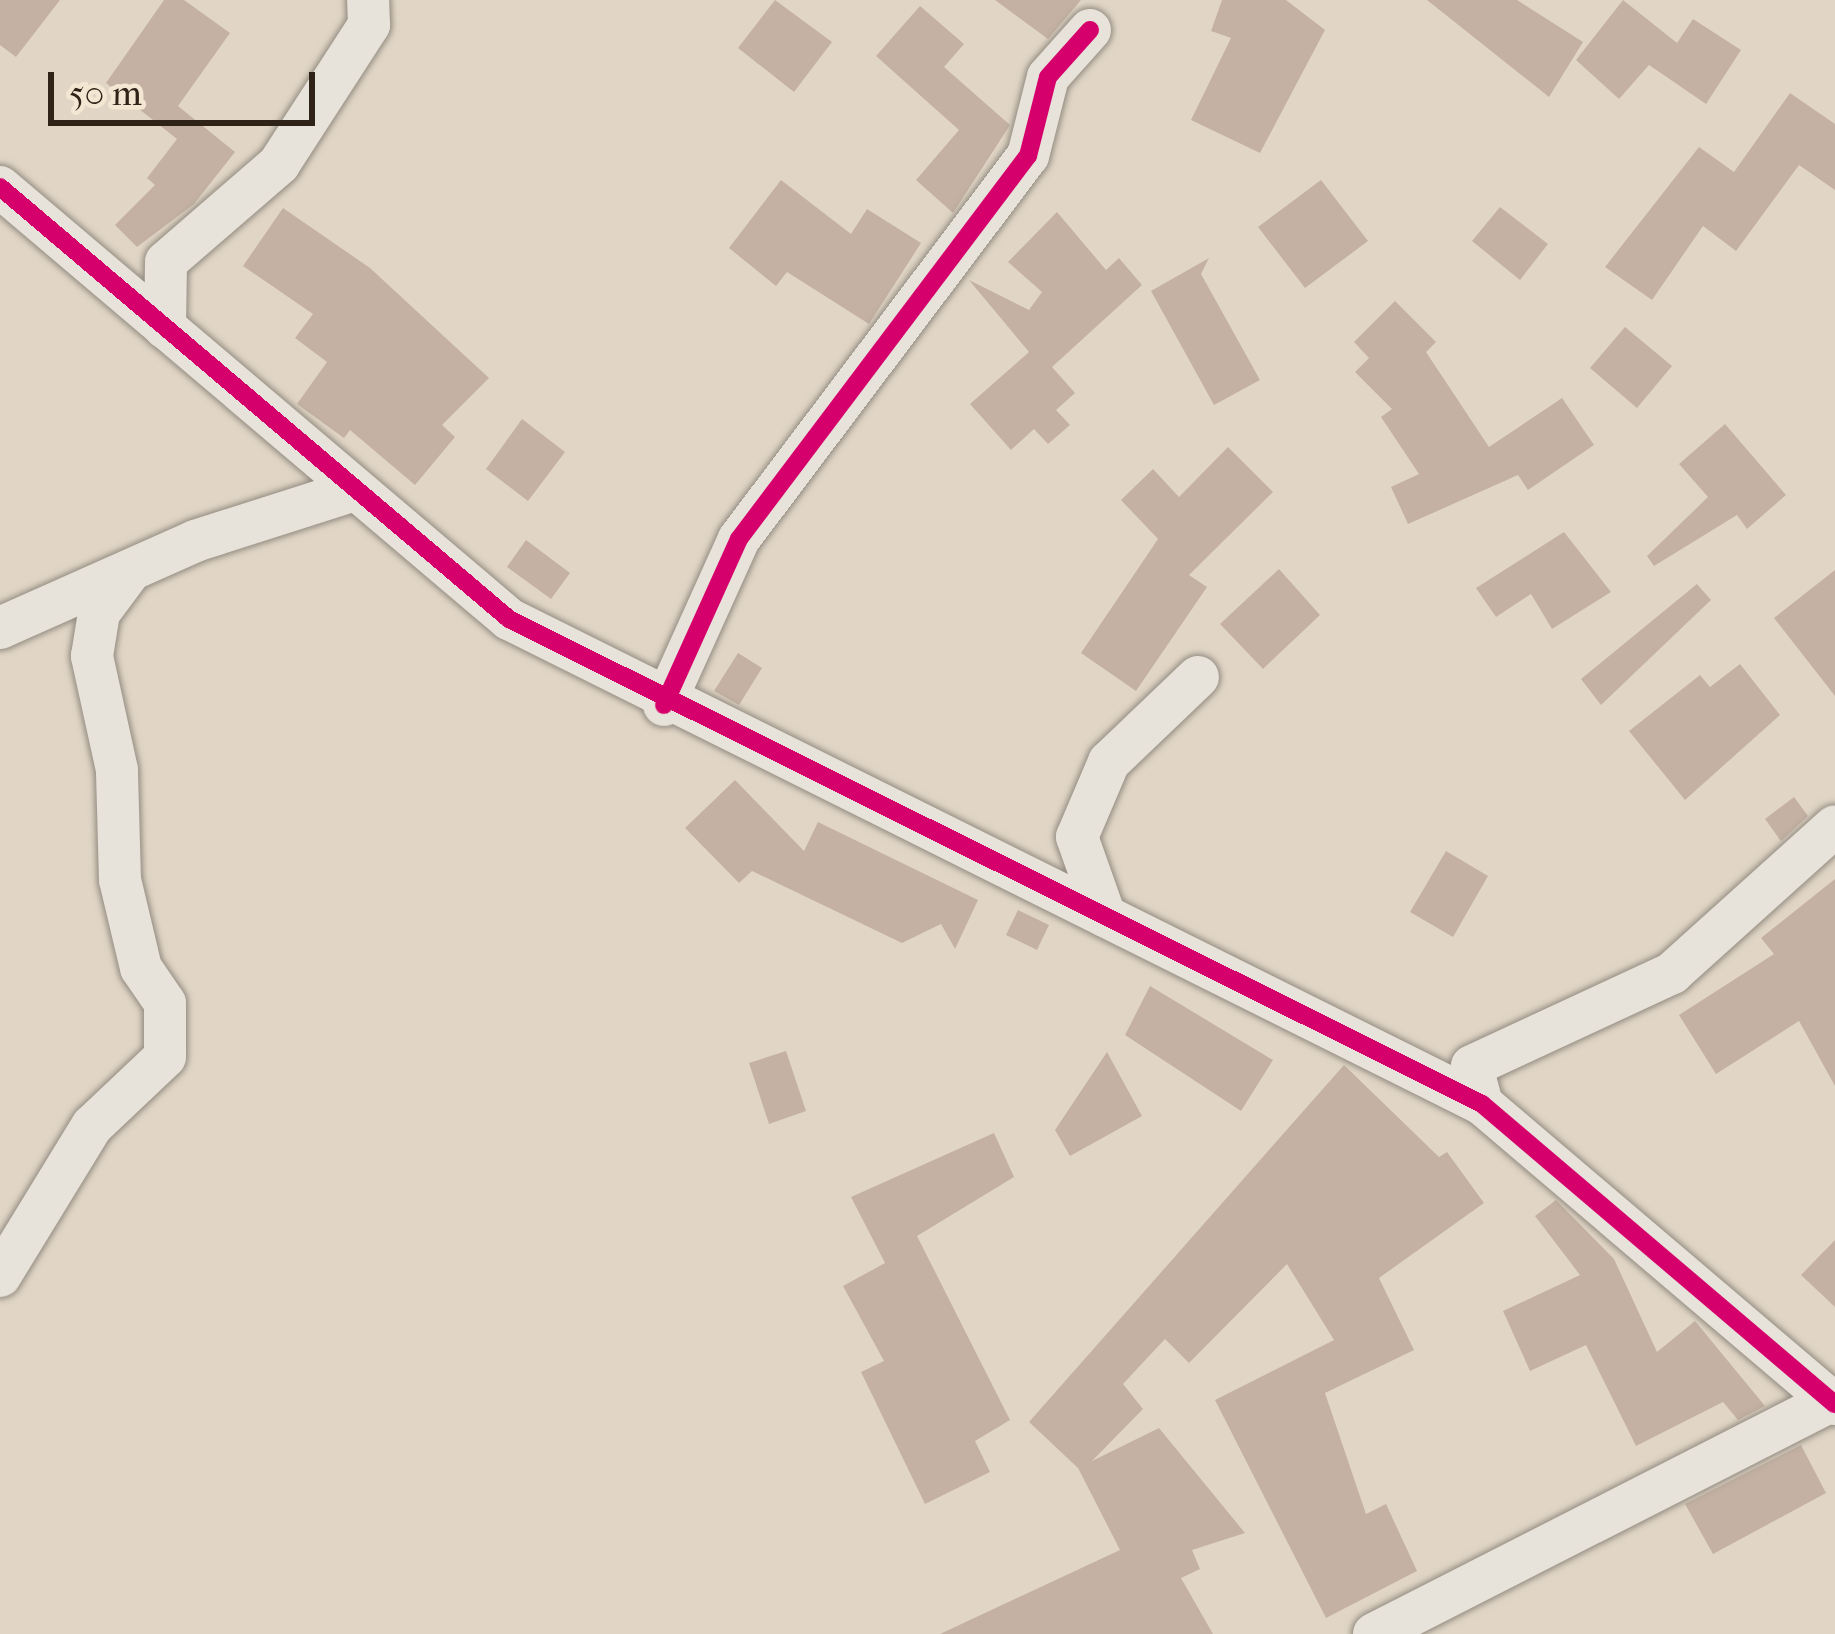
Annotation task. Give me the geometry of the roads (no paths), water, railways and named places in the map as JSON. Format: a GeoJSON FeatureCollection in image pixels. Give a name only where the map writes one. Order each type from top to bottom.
{"type":"FeatureCollection","features":[{"type":"Feature","properties":{"kind":"street"},"geometry":{"type":"LineString","coordinates":[[166,328],[166,262],[279,164],[369,26],[368,0]]}},
{"type":"Feature","properties":{"kind":"street"},"geometry":{"type":"LineString","coordinates":[[664,705],[739,539],[1028,156],[1048,77],[1090,30]]}},
{"type":"Feature","properties":{"kind":"street"},"geometry":{"type":"LineString","coordinates":[[0,188],[349,492],[509,619],[664,705],[1105,916],[1482,1104],[1833,1403],[1428,1621],[1374,1634]]}},
{"type":"Feature","properties":{"kind":"street"},"geometry":{"type":"LineString","coordinates":[[0,628],[128,574],[349,492]]}},
{"type":"Feature","properties":{"kind":"street"},"geometry":{"type":"LineString","coordinates":[[0,1276],[92,1126],[166,1057],[165,1004],[141,968],[124,903],[117,770],[92,656],[98,613],[128,574]]}},
{"type":"Feature","properties":{"kind":"street"},"geometry":{"type":"LineString","coordinates":[[1105,916],[1078,837],[1109,761],[1198,677]]}},
{"type":"Feature","properties":{"kind":"street"},"geometry":{"type":"LineString","coordinates":[[1482,1104],[1472,1066],[1672,973],[1835,826]]}}]}
